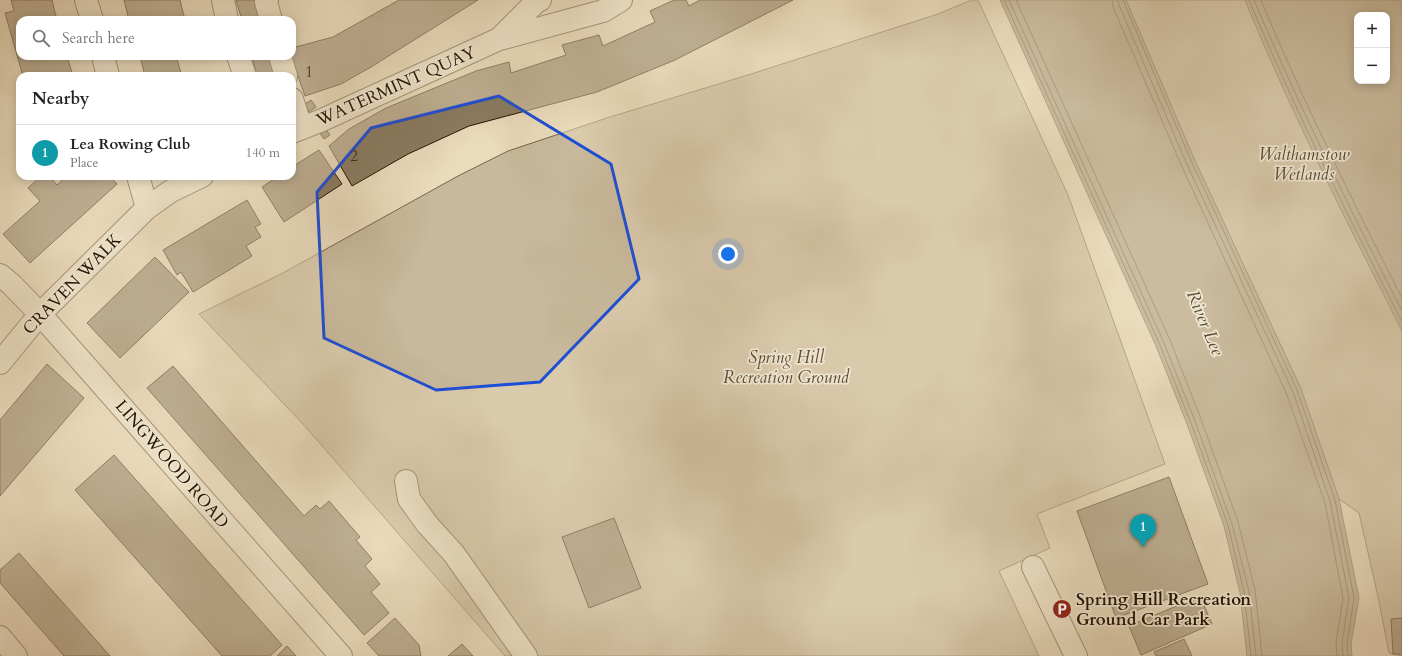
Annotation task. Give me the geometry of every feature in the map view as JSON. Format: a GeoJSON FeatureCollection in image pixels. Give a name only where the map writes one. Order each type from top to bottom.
{"type":"FeatureCollection","features":[{"type":"Feature","properties":{"kind":"street"},"geometry":{"type":"LineString","coordinates":[[86,0],[91,16]]}},
{"type":"Feature","properties":{"kind":"street"},"geometry":{"type":"LineString","coordinates":[[222,0],[226,16]]}},
{"type":"Feature","properties":{"kind":"street"},"geometry":{"type":"LineString","coordinates":[[267,0],[266,2],[270,16]]}},
{"type":"Feature","properties":{"kind":"street","name":"WATERMINT QUAY"},"geometry":{"type":"LineString","coordinates":[[499,39],[536,2],[540,0]]}},
{"type":"Feature","properties":{"kind":"street","name":"WATERMINT QUAY"},"geometry":{"type":"LineString","coordinates":[[296,130],[327,118],[499,39],[603,10],[621,0]]}},
{"type":"Feature","properties":{"kind":"street"},"geometry":{"type":"LineString","coordinates":[[104,60],[107,72]]}},
{"type":"Feature","properties":{"kind":"street"},"geometry":{"type":"LineString","coordinates":[[239,60],[244,72]]}},
{"type":"Feature","properties":{"kind":"street"},"geometry":{"type":"LineString","coordinates":[[281,60],[285,72]]}},
{"type":"Feature","properties":{"kind":"street"},"geometry":{"type":"LineString","coordinates":[[139,180],[147,208],[170,191],[193,180]]}},
{"type":"Feature","properties":{"kind":"street","name":"CRAVEN WALK"},"geometry":{"type":"LineString","coordinates":[[0,363],[40,314],[147,208]]}},
{"type":"Feature","properties":{"kind":"street","name":"LINGWOOD ROAD"},"geometry":{"type":"LineString","coordinates":[[0,275],[12,285],[40,314],[341,656]]}},
{"type":"Feature","properties":{"kind":"street"},"geometry":{"type":"LineString","coordinates":[[406,481],[409,499],[427,524],[454,554],[526,656]]}},
{"type":"Feature","properties":{"kind":"street"},"geometry":{"type":"LineString","coordinates":[[1033,567],[1076,656]]}},
{"type":"Feature","properties":{"kind":"street"},"geometry":{"type":"LineString","coordinates":[[0,637],[16,656]]}},
{"type":"Feature","properties":{"kind":"highlighted area"},"geometry":{"type":"Polygon","coordinates":[[[499,96],[611,164],[639,279],[540,382],[436,390],[324,338],[317,192],[371,128],[499,96]]]}},
{"type":"Feature","properties":{"kind":"green space","name":"Spring Hill Recreation Ground"},"geometry":{"type":"Polygon","coordinates":[[[972,0],[978,0],[1068,195],[1165,464],[1037,514],[1050,548],[999,571],[1039,656],[505,656],[303,424],[199,314],[281,274],[458,176],[508,151],[610,117],[748,75],[938,14],[972,0]]]}},
{"type":"Feature","properties":{"kind":"green space","name":"Walthamstow Wetlands"},"geometry":{"type":"Polygon","coordinates":[[[1126,0],[1402,0],[1402,656],[1389,653],[1359,513],[1339,499],[1301,389],[1192,154],[1126,0]]]}},
{"type":"Feature","properties":{"kind":"water","name":"River Lee"},"geometry":{"type":"Polygon","coordinates":[[[1000,0],[1126,0],[1192,154],[1301,389],[1339,499],[1359,598],[1351,644],[1352,656],[1247,656],[1240,593],[1224,526],[1187,424],[1156,346],[1000,0]]]}},
{"type":"Feature","properties":{"kind":"water"},"geometry":{"type":"Polygon","coordinates":[[[1245,0],[1402,0],[1402,331],[1320,167],[1281,84],[1245,0]]]}},
{"type":"Feature","properties":{"kind":"building"},"geometry":{"type":"Polygon","coordinates":[[[11,0],[52,0],[56,16],[16,16],[16,52],[5,13],[14,11],[11,0]]]}},
{"type":"Feature","properties":{"kind":"building"},"geometry":{"type":"Polygon","coordinates":[[[124,0],[180,0],[184,16],[128,16],[124,0]]]}},
{"type":"Feature","properties":{"kind":"building"},"geometry":{"type":"Polygon","coordinates":[[[236,0],[254,0],[258,16],[241,16],[236,0]]]}},
{"type":"Feature","properties":{"kind":"building"},"geometry":{"type":"Polygon","coordinates":[[[399,0],[478,0],[341,84],[305,96],[292,60],[296,60],[296,47],[333,37],[399,0]]]}},
{"type":"Feature","properties":{"kind":"building"},"geometry":{"type":"Polygon","coordinates":[[[674,0],[686,0],[689,6],[700,0],[793,0],[675,60],[597,92],[469,126],[408,154],[352,186],[329,146],[349,129],[386,108],[476,71],[509,62],[511,73],[566,55],[562,45],[599,35],[603,46],[655,22],[650,11],[674,0]]]}},
{"type":"Feature","properties":{"kind":"building"},"geometry":{"type":"Polygon","coordinates":[[[18,60],[68,60],[72,72],[22,72],[18,60]]]}},
{"type":"Feature","properties":{"kind":"building"},"geometry":{"type":"Polygon","coordinates":[[[141,60],[177,60],[181,72],[144,72],[141,60]]]}},
{"type":"Feature","properties":{"kind":"building"},"geometry":{"type":"Polygon","coordinates":[[[253,60],[270,60],[274,72],[256,72],[253,60]]]}},
{"type":"Feature","properties":{"kind":"building"},"geometry":{"type":"Polygon","coordinates":[[[311,100],[316,107],[309,112],[305,104],[311,100]]]}},
{"type":"Feature","properties":{"kind":"building"},"geometry":{"type":"Polygon","coordinates":[[[325,128],[330,135],[324,139],[319,132],[325,128]]]}},
{"type":"Feature","properties":{"kind":"building"},"geometry":{"type":"Polygon","coordinates":[[[319,150],[342,184],[284,222],[262,187],[273,180],[296,180],[296,164],[319,150]]]}},
{"type":"Feature","properties":{"kind":"building"},"geometry":{"type":"Polygon","coordinates":[[[37,180],[53,180],[57,185],[63,180],[113,180],[117,184],[30,263],[3,234],[40,201],[28,188],[37,180]]]}},
{"type":"Feature","properties":{"kind":"building"},"geometry":{"type":"Polygon","coordinates":[[[247,200],[261,224],[255,227],[261,237],[246,246],[252,256],[193,292],[181,272],[177,275],[163,250],[247,200]]]}},
{"type":"Feature","properties":{"kind":"building"},"geometry":{"type":"Polygon","coordinates":[[[155,257],[189,292],[120,358],[87,323],[155,257]]]}},
{"type":"Feature","properties":{"kind":"building"},"geometry":{"type":"Polygon","coordinates":[[[47,364],[84,398],[0,496],[0,420],[47,364]]]}},
{"type":"Feature","properties":{"kind":"building"},"geometry":{"type":"Polygon","coordinates":[[[173,366],[304,516],[316,505],[320,509],[329,501],[360,537],[356,540],[372,559],[365,566],[380,584],[371,592],[389,613],[364,635],[147,388],[173,366]]]}},
{"type":"Feature","properties":{"kind":"building"},"geometry":{"type":"Polygon","coordinates":[[[114,455],[282,645],[270,656],[222,656],[75,490],[114,455]]]}},
{"type":"Feature","properties":{"kind":"building"},"geometry":{"type":"Polygon","coordinates":[[[1169,477],[1208,584],[1116,618],[1077,511],[1169,477]]]}},
{"type":"Feature","properties":{"kind":"building"},"geometry":{"type":"Polygon","coordinates":[[[614,518],[641,588],[589,608],[562,537],[614,518]]]}},
{"type":"Feature","properties":{"kind":"building"},"geometry":{"type":"Polygon","coordinates":[[[19,553],[110,656],[64,656],[0,583],[0,570],[19,553]]]}},
{"type":"Feature","properties":{"kind":"building"},"geometry":{"type":"Polygon","coordinates":[[[1200,596],[1212,624],[1141,655],[1129,626],[1200,596]]]}},
{"type":"Feature","properties":{"kind":"building"},"geometry":{"type":"Polygon","coordinates":[[[395,618],[419,645],[421,656],[379,656],[367,643],[395,618]]]}},
{"type":"Feature","properties":{"kind":"building"},"geometry":{"type":"Polygon","coordinates":[[[1402,618],[1402,654],[1393,654],[1391,619],[1402,618]]]}},
{"type":"Feature","properties":{"kind":"building"},"geometry":{"type":"Polygon","coordinates":[[[1184,639],[1192,656],[1156,656],[1154,652],[1184,639]]]}},
{"type":"Feature","properties":{"kind":"building"},"geometry":{"type":"Polygon","coordinates":[[[462,644],[473,656],[448,656],[462,644]]]}},
{"type":"Feature","properties":{"kind":"building"},"geometry":{"type":"Polygon","coordinates":[[[287,646],[296,656],[277,656],[287,646]]]}},
{"type":"Feature","properties":{"kind":"place","name":"Lea Rowing Club"},"geometry":{"type":"Point","coordinates":[1143,547]}},
{"type":"Feature","properties":{"kind":"place","name":"Spring Hill Recreation Ground Car Park"},"geometry":{"type":"Point","coordinates":[1062,609]}}]}
